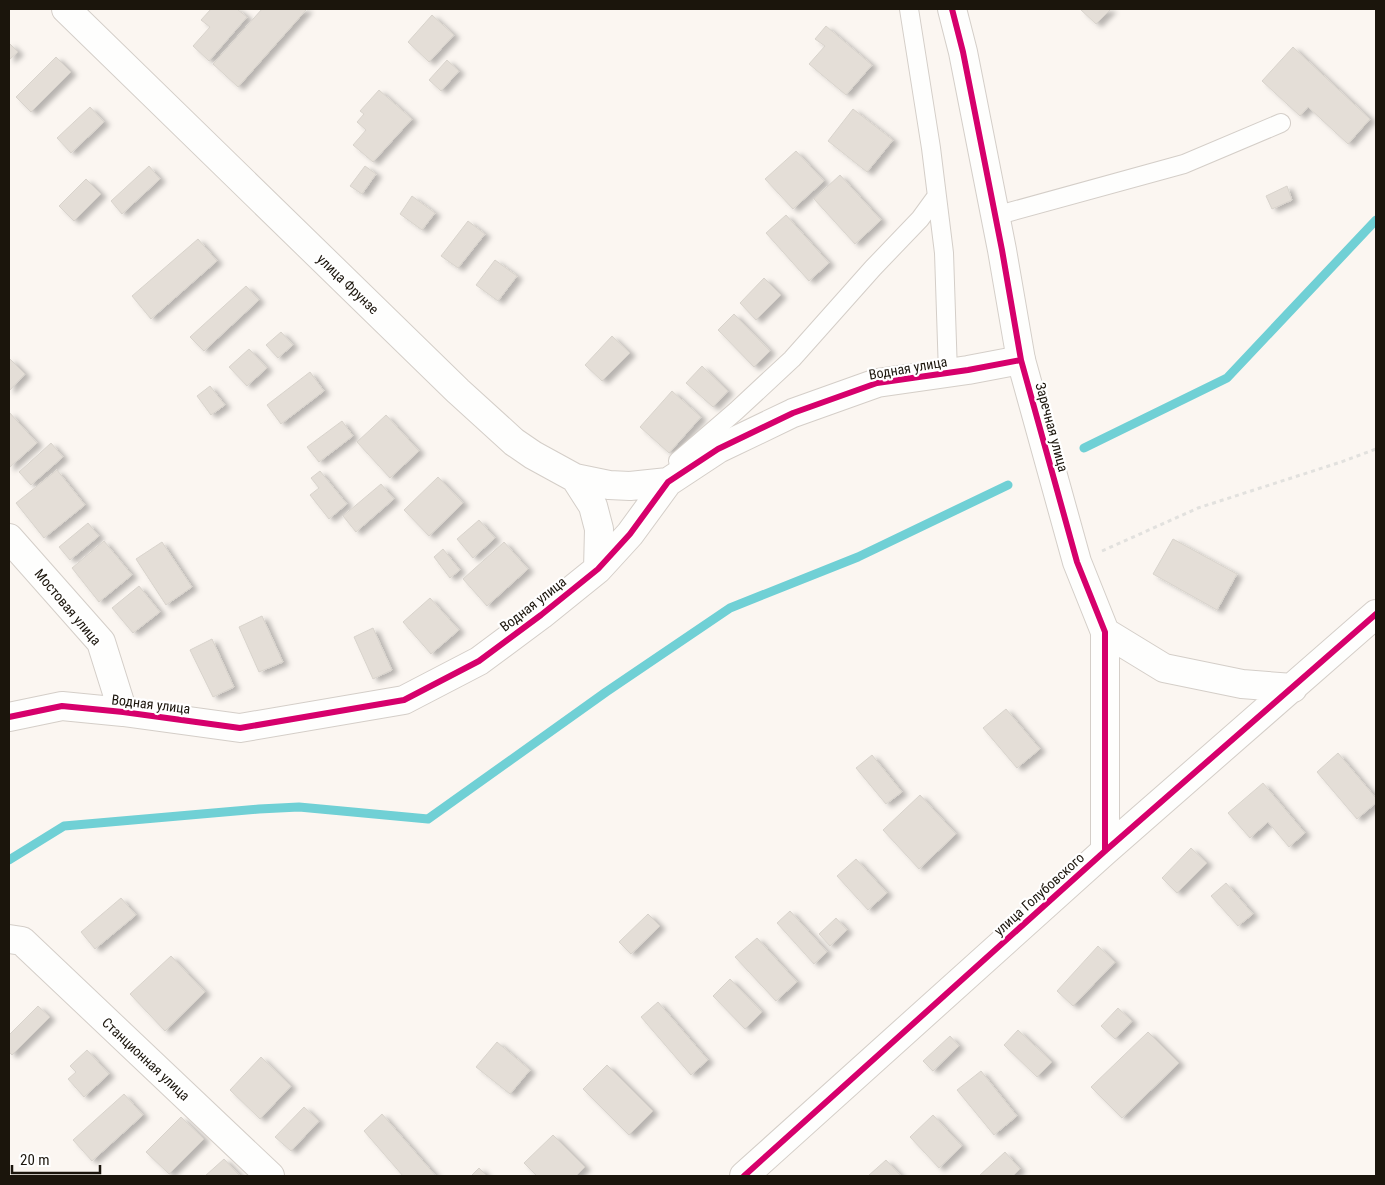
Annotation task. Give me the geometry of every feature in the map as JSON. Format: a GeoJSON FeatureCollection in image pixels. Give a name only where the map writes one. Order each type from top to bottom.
{"type":"FeatureCollection","features":[{"type":"Feature","properties":{"kind":"street","name":"Заречная улица"},"geometry":{"type":"LineString","coordinates":[[952,9],[963,52],[996,216],[1021,360],[1077,562],[1105,632],[1105,851]]}},
{"type":"Feature","properties":{"kind":"street","name":"улица Фрунзе"},"geometry":{"type":"LineString","coordinates":[[73,11],[495,426],[533,455],[575,478],[609,485],[656,483]]}},
{"type":"Feature","properties":{"kind":"street","name":"Водная улица"},"geometry":{"type":"LineString","coordinates":[[9,717],[62,706],[123,712],[240,728],[404,700],[479,661],[598,570],[630,534],[656,483],[718,449],[793,413],[877,383],[1021,360]]}},
{"type":"Feature","properties":{"kind":"street"},"geometry":{"type":"LineString","coordinates":[[575,478],[593,506],[599,528],[598,570]]}},
{"type":"Feature","properties":{"kind":"street","name":"Мостовая улица"},"geometry":{"type":"LineString","coordinates":[[9,538],[101,642],[123,712]]}},
{"type":"Feature","properties":{"kind":"street","name":"улица Голубовского"},"geometry":{"type":"LineString","coordinates":[[744,1176],[1105,851],[1376,614]]}},
{"type":"Feature","properties":{"kind":"street"},"geometry":{"type":"LineString","coordinates":[[1105,632],[1164,668],[1242,684],[1293,688]]}},
{"type":"Feature","properties":{"kind":"street","name":"Станционная улица"},"geometry":{"type":"LineString","coordinates":[[15,940],[270,1176]]}},
{"type":"Feature","properties":{"kind":"lane"},"geometry":{"type":"LineString","coordinates":[[908,9],[931,148],[944,253],[948,373]]}},
{"type":"Feature","properties":{"kind":"lane"},"geometry":{"type":"LineString","coordinates":[[996,216],[1184,164],[1281,123]]}},
{"type":"Feature","properties":{"kind":"lane"},"geometry":{"type":"LineString","coordinates":[[656,483],[792,359],[873,268],[920,219],[936,197]]}},
{"type":"Feature","properties":{"kind":"path"},"geometry":{"type":"LineString","coordinates":[[1077,562],[1198,508],[1342,462],[1376,449]]}},
{"type":"Feature","properties":{"kind":"building"},"geometry":{"type":"Polygon","coordinates":[[[211,9],[237,9],[247,17],[209,61],[193,46],[210,27],[201,20],[211,9]]]}},
{"type":"Feature","properties":{"kind":"building"},"geometry":{"type":"Polygon","coordinates":[[[262,9],[307,9],[238,87],[213,64],[262,9]]]}},
{"type":"Feature","properties":{"kind":"building"},"geometry":{"type":"Polygon","coordinates":[[[1080,9],[1111,9],[1096,24],[1080,9]]]}},
{"type":"Feature","properties":{"kind":"building"},"geometry":{"type":"Polygon","coordinates":[[[432,15],[454,35],[429,62],[408,42],[432,15]]]}},
{"type":"Feature","properties":{"kind":"building"},"geometry":{"type":"Polygon","coordinates":[[[826,26],[872,65],[846,95],[809,64],[825,46],[815,39],[826,26]]]}},
{"type":"Feature","properties":{"kind":"building"},"geometry":{"type":"Polygon","coordinates":[[[9,43],[18,52],[9,60],[9,43]]]}},
{"type":"Feature","properties":{"kind":"building"},"geometry":{"type":"Polygon","coordinates":[[[1293,47],[1370,119],[1348,144],[1308,107],[1300,116],[1262,81],[1293,47]]]}},
{"type":"Feature","properties":{"kind":"building"},"geometry":{"type":"Polygon","coordinates":[[[56,57],[71,72],[31,112],[16,97],[56,57]]]}},
{"type":"Feature","properties":{"kind":"building"},"geometry":{"type":"Polygon","coordinates":[[[447,60],[459,71],[441,91],[429,80],[447,60]]]}},
{"type":"Feature","properties":{"kind":"building"},"geometry":{"type":"Polygon","coordinates":[[[379,90],[412,119],[373,162],[353,145],[366,130],[357,122],[364,114],[360,111],[379,90]]]}},
{"type":"Feature","properties":{"kind":"building"},"geometry":{"type":"Polygon","coordinates":[[[90,107],[104,122],[71,153],[57,138],[90,107]]]}},
{"type":"Feature","properties":{"kind":"building"},"geometry":{"type":"Polygon","coordinates":[[[853,109],[893,140],[867,172],[828,141],[853,109]]]}},
{"type":"Feature","properties":{"kind":"building"},"geometry":{"type":"Polygon","coordinates":[[[796,151],[824,181],[793,209],[765,179],[796,151]]]}},
{"type":"Feature","properties":{"kind":"building"},"geometry":{"type":"Polygon","coordinates":[[[149,166],[160,179],[122,214],[111,201],[149,166]]]}},
{"type":"Feature","properties":{"kind":"building"},"geometry":{"type":"Polygon","coordinates":[[[365,166],[376,174],[362,194],[350,186],[365,166]]]}},
{"type":"Feature","properties":{"kind":"building"},"geometry":{"type":"Polygon","coordinates":[[[840,175],[881,220],[855,244],[814,199],[840,175]]]}},
{"type":"Feature","properties":{"kind":"building"},"geometry":{"type":"Polygon","coordinates":[[[86,179],[101,194],[74,221],[59,206],[86,179]]]}},
{"type":"Feature","properties":{"kind":"building"},"geometry":{"type":"Polygon","coordinates":[[[1287,186],[1292,200],[1272,209],[1266,196],[1287,186]]]}},
{"type":"Feature","properties":{"kind":"building"},"geometry":{"type":"Polygon","coordinates":[[[412,196],[435,213],[422,230],[400,214],[412,196]]]}},
{"type":"Feature","properties":{"kind":"building"},"geometry":{"type":"Polygon","coordinates":[[[786,215],[829,263],[809,281],[766,233],[786,215]]]}},
{"type":"Feature","properties":{"kind":"building"},"geometry":{"type":"Polygon","coordinates":[[[468,221],[485,234],[458,268],[441,256],[468,221]]]}},
{"type":"Feature","properties":{"kind":"building"},"geometry":{"type":"Polygon","coordinates":[[[198,239],[217,261],[151,319],[132,296],[198,239]]]}},
{"type":"Feature","properties":{"kind":"building"},"geometry":{"type":"Polygon","coordinates":[[[495,260],[517,276],[498,301],[476,285],[495,260]]]}},
{"type":"Feature","properties":{"kind":"building"},"geometry":{"type":"Polygon","coordinates":[[[764,278],[781,295],[756,320],[740,303],[764,278]]]}},
{"type":"Feature","properties":{"kind":"building"},"geometry":{"type":"Polygon","coordinates":[[[246,286],[259,300],[204,351],[190,337],[246,286]]]}},
{"type":"Feature","properties":{"kind":"building"},"geometry":{"type":"Polygon","coordinates":[[[734,314],[770,351],[754,367],[718,330],[734,314]]]}},
{"type":"Feature","properties":{"kind":"building"},"geometry":{"type":"Polygon","coordinates":[[[281,332],[293,345],[278,358],[266,345],[281,332]]]}},
{"type":"Feature","properties":{"kind":"building"},"geometry":{"type":"Polygon","coordinates":[[[612,336],[630,353],[602,381],[585,365],[612,336]]]}},
{"type":"Feature","properties":{"kind":"building"},"geometry":{"type":"Polygon","coordinates":[[[249,349],[267,368],[247,386],[229,367],[249,349]]]}},
{"type":"Feature","properties":{"kind":"building"},"geometry":{"type":"Polygon","coordinates":[[[9,358],[25,374],[9,391],[9,358]]]}},
{"type":"Feature","properties":{"kind":"building"},"geometry":{"type":"Polygon","coordinates":[[[702,366],[728,391],[713,407],[686,383],[702,366]]]}},
{"type":"Feature","properties":{"kind":"building"},"geometry":{"type":"Polygon","coordinates":[[[310,372],[324,391],[281,424],[267,405],[310,372]]]}},
{"type":"Feature","properties":{"kind":"building"},"geometry":{"type":"Polygon","coordinates":[[[210,386],[225,405],[211,415],[197,396],[210,386]]]}},
{"type":"Feature","properties":{"kind":"building"},"geometry":{"type":"Polygon","coordinates":[[[672,391],[701,417],[669,453],[640,427],[672,391]]]}},
{"type":"Feature","properties":{"kind":"building"},"geometry":{"type":"Polygon","coordinates":[[[9,412],[37,443],[9,468],[9,412]]]}},
{"type":"Feature","properties":{"kind":"building"},"geometry":{"type":"Polygon","coordinates":[[[386,415],[419,451],[390,478],[357,442],[386,415]]]}},
{"type":"Feature","properties":{"kind":"building"},"geometry":{"type":"Polygon","coordinates":[[[342,421],[353,436],[319,462],[307,447],[342,421]]]}},
{"type":"Feature","properties":{"kind":"building"},"geometry":{"type":"Polygon","coordinates":[[[51,443],[63,457],[31,485],[19,472],[51,443]]]}},
{"type":"Feature","properties":{"kind":"building"},"geometry":{"type":"Polygon","coordinates":[[[57,470],[85,505],[44,538],[16,503],[57,470]]]}},
{"type":"Feature","properties":{"kind":"building"},"geometry":{"type":"Polygon","coordinates":[[[320,471],[347,504],[329,519],[310,495],[319,488],[311,478],[320,471]]]}},
{"type":"Feature","properties":{"kind":"building"},"geometry":{"type":"Polygon","coordinates":[[[438,477],[463,503],[429,536],[404,510],[438,477]]]}},
{"type":"Feature","properties":{"kind":"building"},"geometry":{"type":"Polygon","coordinates":[[[381,484],[394,499],[356,532],[343,516],[381,484]]]}},
{"type":"Feature","properties":{"kind":"building"},"geometry":{"type":"Polygon","coordinates":[[[479,520],[495,538],[473,558],[457,539],[479,520]]]}},
{"type":"Feature","properties":{"kind":"building"},"geometry":{"type":"Polygon","coordinates":[[[88,523],[99,536],[70,560],[59,547],[88,523]]]}},
{"type":"Feature","properties":{"kind":"building"},"geometry":{"type":"Polygon","coordinates":[[[1173,539],[1237,574],[1217,610],[1153,574],[1173,539]]]}},
{"type":"Feature","properties":{"kind":"building"},"geometry":{"type":"Polygon","coordinates":[[[104,541],[132,575],[99,602],[72,568],[104,541]]]}},
{"type":"Feature","properties":{"kind":"building"},"geometry":{"type":"Polygon","coordinates":[[[162,542],[192,587],[166,605],[136,559],[162,542]]]}},
{"type":"Feature","properties":{"kind":"building"},"geometry":{"type":"Polygon","coordinates":[[[504,542],[528,569],[487,606],[463,579],[504,542]]]}},
{"type":"Feature","properties":{"kind":"building"},"geometry":{"type":"Polygon","coordinates":[[[443,549],[460,570],[450,578],[434,557],[443,549]]]}},
{"type":"Feature","properties":{"kind":"building"},"geometry":{"type":"Polygon","coordinates":[[[139,586],[160,612],[133,633],[112,608],[139,586]]]}},
{"type":"Feature","properties":{"kind":"building"},"geometry":{"type":"Polygon","coordinates":[[[430,598],[459,630],[431,654],[403,622],[430,598]]]}},
{"type":"Feature","properties":{"kind":"building"},"geometry":{"type":"Polygon","coordinates":[[[262,616],[283,662],[259,672],[239,627],[262,616]]]}},
{"type":"Feature","properties":{"kind":"building"},"geometry":{"type":"Polygon","coordinates":[[[373,628],[392,670],[373,679],[354,637],[373,628]]]}},
{"type":"Feature","properties":{"kind":"building"},"geometry":{"type":"Polygon","coordinates":[[[212,639],[234,687],[213,697],[190,650],[212,639]]]}},
{"type":"Feature","properties":{"kind":"building"},"geometry":{"type":"Polygon","coordinates":[[[1006,709],[1040,749],[1017,768],[983,728],[1006,709]]]}},
{"type":"Feature","properties":{"kind":"building"},"geometry":{"type":"Polygon","coordinates":[[[1338,753],[1376,798],[1376,803],[1357,819],[1317,772],[1338,753]]]}},
{"type":"Feature","properties":{"kind":"building"},"geometry":{"type":"Polygon","coordinates":[[[872,755],[902,792],[886,804],[856,768],[872,755]]]}},
{"type":"Feature","properties":{"kind":"building"},"geometry":{"type":"Polygon","coordinates":[[[1263,783],[1305,833],[1289,847],[1268,822],[1250,838],[1228,813],[1263,783]]]}},
{"type":"Feature","properties":{"kind":"building"},"geometry":{"type":"Polygon","coordinates":[[[920,795],[956,834],[919,869],[883,830],[920,795]]]}},
{"type":"Feature","properties":{"kind":"building"},"geometry":{"type":"Polygon","coordinates":[[[1191,848],[1207,863],[1177,893],[1162,878],[1191,848]]]}},
{"type":"Feature","properties":{"kind":"building"},"geometry":{"type":"Polygon","coordinates":[[[856,859],[887,893],[868,910],[837,876],[856,859]]]}},
{"type":"Feature","properties":{"kind":"building"},"geometry":{"type":"Polygon","coordinates":[[[1226,883],[1253,914],[1238,926],[1211,896],[1226,883]]]}},
{"type":"Feature","properties":{"kind":"building"},"geometry":{"type":"Polygon","coordinates":[[[121,898],[136,915],[95,949],[81,932],[121,898]]]}},
{"type":"Feature","properties":{"kind":"building"},"geometry":{"type":"Polygon","coordinates":[[[790,911],[827,952],[814,964],[777,923],[790,911]]]}},
{"type":"Feature","properties":{"kind":"building"},"geometry":{"type":"Polygon","coordinates":[[[648,914],[660,926],[631,954],[619,942],[648,914]]]}},
{"type":"Feature","properties":{"kind":"building"},"geometry":{"type":"Polygon","coordinates":[[[836,918],[847,930],[830,946],[819,934],[836,918]]]}},
{"type":"Feature","properties":{"kind":"building"},"geometry":{"type":"Polygon","coordinates":[[[757,938],[797,982],[776,1001],[735,957],[757,938]]]}},
{"type":"Feature","properties":{"kind":"building"},"geometry":{"type":"Polygon","coordinates":[[[1098,946],[1115,962],[1073,1006],[1057,991],[1098,946]]]}},
{"type":"Feature","properties":{"kind":"building"},"geometry":{"type":"Polygon","coordinates":[[[171,956],[205,992],[165,1031],[130,994],[171,956]]]}},
{"type":"Feature","properties":{"kind":"building"},"geometry":{"type":"Polygon","coordinates":[[[730,979],[762,1012],[745,1029],[713,996],[730,979]]]}},
{"type":"Feature","properties":{"kind":"building"},"geometry":{"type":"Polygon","coordinates":[[[658,1002],[708,1060],[691,1075],[641,1017],[658,1002]]]}},
{"type":"Feature","properties":{"kind":"building"},"geometry":{"type":"Polygon","coordinates":[[[38,1006],[50,1017],[12,1055],[9,1052],[9,1035],[38,1006]]]}},
{"type":"Feature","properties":{"kind":"building"},"geometry":{"type":"Polygon","coordinates":[[[1118,1008],[1132,1021],[1115,1039],[1101,1026],[1118,1008]]]}},
{"type":"Feature","properties":{"kind":"building"},"geometry":{"type":"Polygon","coordinates":[[[1018,1030],[1052,1062],[1037,1077],[1004,1045],[1018,1030]]]}},
{"type":"Feature","properties":{"kind":"building"},"geometry":{"type":"Polygon","coordinates":[[[1148,1032],[1179,1063],[1122,1118],[1091,1087],[1148,1032]]]}},
{"type":"Feature","properties":{"kind":"building"},"geometry":{"type":"Polygon","coordinates":[[[950,1036],[959,1046],[933,1071],[923,1061],[950,1036]]]}},
{"type":"Feature","properties":{"kind":"building"},"geometry":{"type":"Polygon","coordinates":[[[497,1042],[530,1070],[510,1094],[476,1067],[497,1042]]]}},
{"type":"Feature","properties":{"kind":"building"},"geometry":{"type":"Polygon","coordinates":[[[87,1050],[109,1074],[84,1097],[68,1079],[76,1072],[70,1066],[87,1050]]]}},
{"type":"Feature","properties":{"kind":"building"},"geometry":{"type":"Polygon","coordinates":[[[261,1057],[291,1086],[260,1119],[230,1090],[261,1057]]]}},
{"type":"Feature","properties":{"kind":"building"},"geometry":{"type":"Polygon","coordinates":[[[607,1065],[653,1111],[629,1135],[583,1089],[607,1065]]]}},
{"type":"Feature","properties":{"kind":"building"},"geometry":{"type":"Polygon","coordinates":[[[981,1071],[1017,1116],[994,1135],[957,1090],[981,1071]]]}},
{"type":"Feature","properties":{"kind":"building"},"geometry":{"type":"Polygon","coordinates":[[[124,1094],[143,1115],[92,1161],[73,1140],[124,1094]]]}},
{"type":"Feature","properties":{"kind":"building"},"geometry":{"type":"Polygon","coordinates":[[[304,1107],[319,1121],[291,1151],[275,1137],[304,1107]]]}},
{"type":"Feature","properties":{"kind":"building"},"geometry":{"type":"Polygon","coordinates":[[[382,1114],[436,1176],[403,1176],[364,1131],[382,1114]]]}},
{"type":"Feature","properties":{"kind":"building"},"geometry":{"type":"Polygon","coordinates":[[[933,1115],[962,1146],[939,1168],[910,1137],[933,1115]]]}},
{"type":"Feature","properties":{"kind":"building"},"geometry":{"type":"Polygon","coordinates":[[[181,1117],[204,1139],[169,1174],[146,1152],[181,1117]]]}},
{"type":"Feature","properties":{"kind":"building"},"geometry":{"type":"Polygon","coordinates":[[[553,1135],[585,1167],[576,1176],[537,1176],[524,1163],[553,1135]]]}},
{"type":"Feature","properties":{"kind":"building"},"geometry":{"type":"Polygon","coordinates":[[[1005,1152],[1020,1169],[1013,1176],[979,1176],[1005,1152]]]}},
{"type":"Feature","properties":{"kind":"building"},"geometry":{"type":"Polygon","coordinates":[[[224,1159],[240,1176],[205,1176],[224,1159]]]}},
{"type":"Feature","properties":{"kind":"building"},"geometry":{"type":"Polygon","coordinates":[[[886,1160],[901,1176],[868,1176],[886,1160]]]}},
{"type":"Feature","properties":{"kind":"building"},"geometry":{"type":"Polygon","coordinates":[[[479,1168],[487,1176],[471,1176],[479,1168]]]}},
{"type":"Feature","properties":{"kind":"waterway"},"geometry":{"type":"LineString","coordinates":[[1084,448],[1227,378],[1376,220]]}},
{"type":"Feature","properties":{"kind":"waterway"},"geometry":{"type":"LineString","coordinates":[[9,860],[64,826],[299,807],[428,819],[606,692],[730,608],[858,557],[1008,485]]}},
{"type":"Feature","properties":{"kind":"cycle path"},"geometry":{"type":"LineString","coordinates":[[952,9],[963,52],[1002,250],[1021,360],[1077,562],[1105,632],[1105,851]]}},
{"type":"Feature","properties":{"kind":"cycle path"},"geometry":{"type":"LineString","coordinates":[[9,717],[62,706],[123,712],[240,728],[404,700],[479,661],[541,615],[598,569],[630,534],[668,482],[718,449],[793,413],[877,383],[968,370],[1021,360]]}},
{"type":"Feature","properties":{"kind":"cycle path"},"geometry":{"type":"LineString","coordinates":[[744,1176],[1105,851],[1376,614]]}}]}
